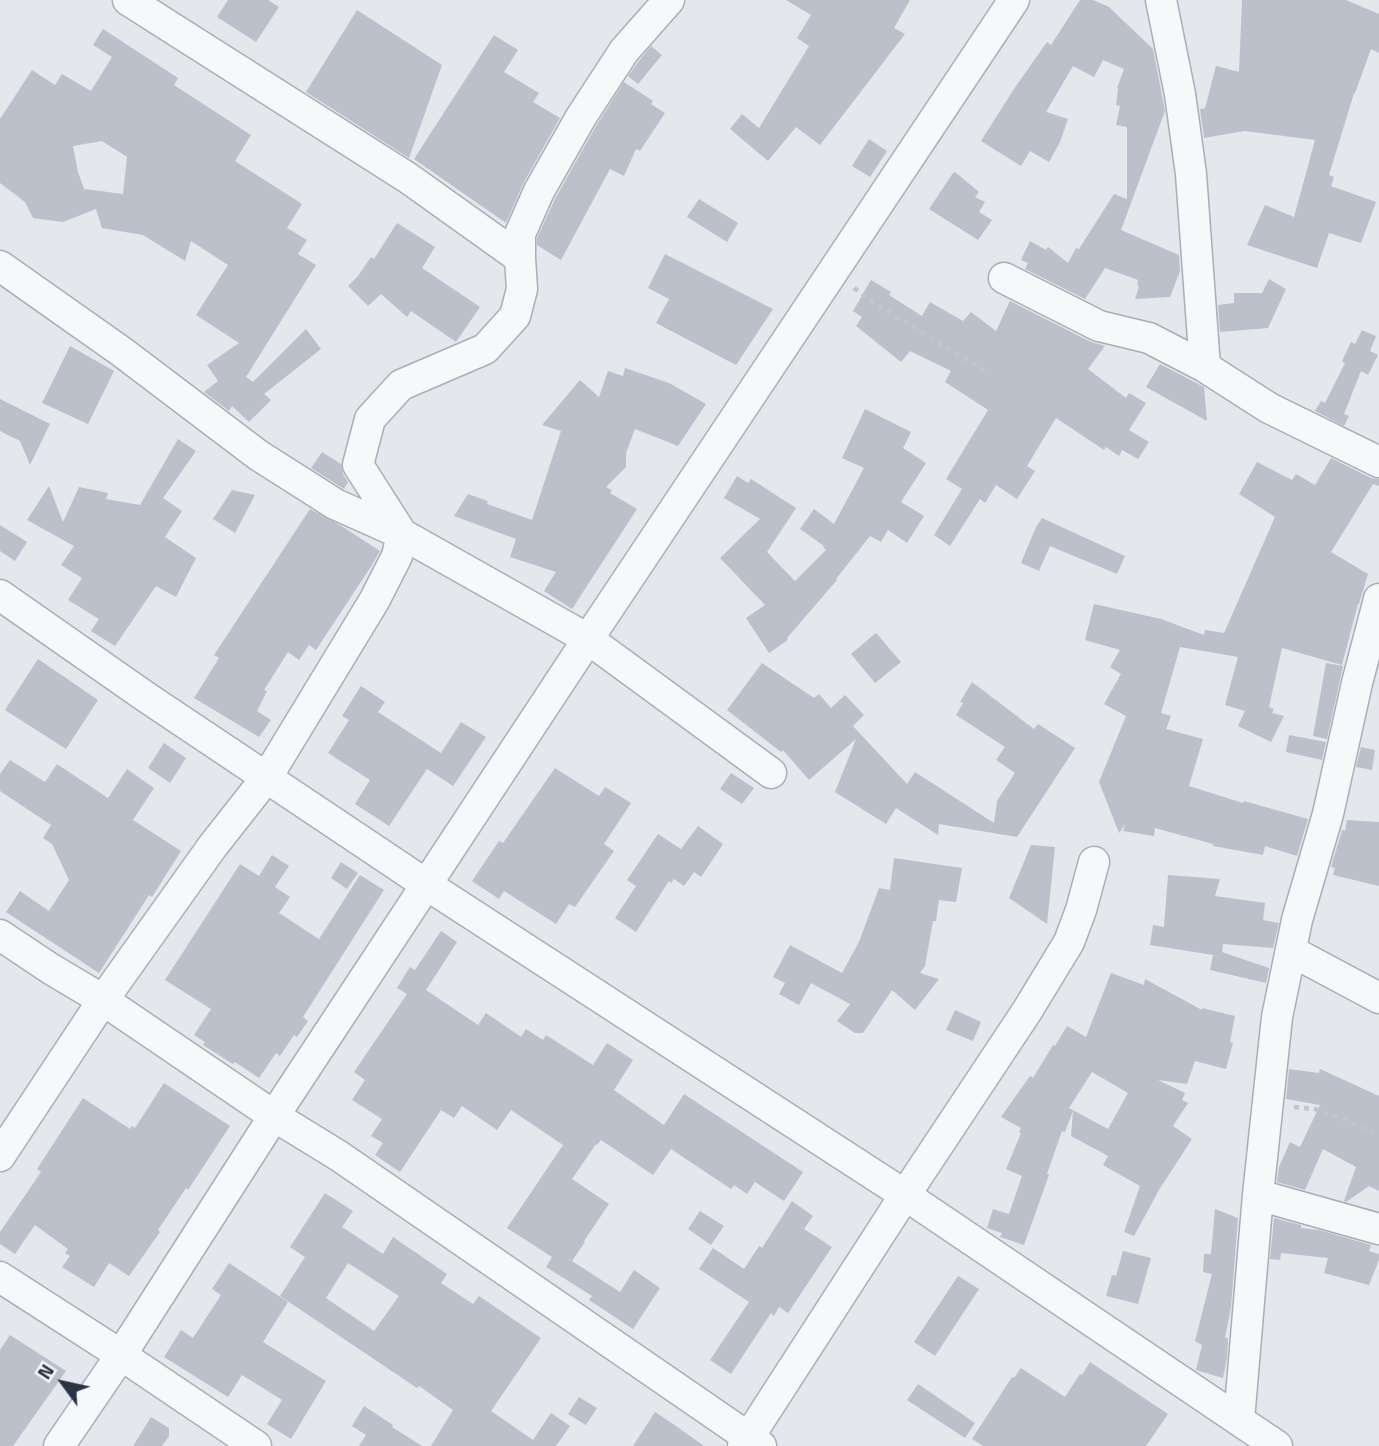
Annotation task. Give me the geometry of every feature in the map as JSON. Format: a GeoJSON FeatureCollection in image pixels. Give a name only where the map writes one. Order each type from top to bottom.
{"type":"FeatureCollection","features":[{"type":"Feature","properties":{"kind":"street"},"geometry":{"type":"LineString","coordinates":[[128,0],[408,178],[520,258]]}},
{"type":"Feature","properties":{"kind":"street"},"geometry":{"type":"LineString","coordinates":[[0,1156],[103,1000],[212,847],[267,777],[374,601],[397,556],[401,534],[358,465],[370,419],[401,385],[485,349],[515,316],[522,289],[520,234],[539,191],[581,117],[624,51],[669,0]]}},
{"type":"Feature","properties":{"kind":"street"},"geometry":{"type":"LineString","coordinates":[[59,1446],[588,639],[1014,0]]}},
{"type":"Feature","properties":{"kind":"street"},"geometry":{"type":"LineString","coordinates":[[1161,0],[1180,94],[1191,174],[1205,367]]}},
{"type":"Feature","properties":{"kind":"street"},"geometry":{"type":"LineString","coordinates":[[0,266],[122,352],[258,455],[335,504],[401,534],[588,639],[771,773]]}},
{"type":"Feature","properties":{"kind":"street"},"geometry":{"type":"LineString","coordinates":[[1004,278],[1099,326],[1149,338],[1205,367],[1269,408],[1379,462]]}},
{"type":"Feature","properties":{"kind":"street"},"geometry":{"type":"LineString","coordinates":[[0,595],[146,697],[427,885],[905,1195],[1277,1446]]}},
{"type":"Feature","properties":{"kind":"street"},"geometry":{"type":"LineString","coordinates":[[1239,1420],[1258,1195],[1277,1017],[1297,920],[1328,814],[1379,599]]}},
{"type":"Feature","properties":{"kind":"street"},"geometry":{"type":"LineString","coordinates":[[0,935],[339,1156],[751,1443],[905,1195],[1027,1012],[1069,942],[1094,862]]}},
{"type":"Feature","properties":{"kind":"street"},"geometry":{"type":"LineString","coordinates":[[1291,951],[1379,998]]}},
{"type":"Feature","properties":{"kind":"street"},"geometry":{"type":"LineString","coordinates":[[1258,1195],[1379,1228]]}},
{"type":"Feature","properties":{"kind":"street"},"geometry":{"type":"LineString","coordinates":[[0,1277],[256,1446]]}},
{"type":"Feature","properties":{"kind":"path"},"geometry":{"type":"LineString","coordinates":[[833,273],[874,303],[986,372]]}},
{"type":"Feature","properties":{"kind":"path"},"geometry":{"type":"LineString","coordinates":[[1268,1105],[1315,1109],[1379,1135]]}},
{"type":"Feature","properties":{"kind":"building"},"geometry":{"type":"Polygon","coordinates":[[[228,0],[268,0],[279,7],[256,42],[217,17],[228,0]]]}},
{"type":"Feature","properties":{"kind":"building"},"geometry":{"type":"Polygon","coordinates":[[[786,0],[910,0],[894,28],[905,34],[820,145],[796,127],[768,161],[730,129],[742,114],[759,128],[809,46],[797,38],[811,15],[786,0]]]}},
{"type":"Feature","properties":{"kind":"building"},"geometry":{"type":"Polygon","coordinates":[[[1080,0],[1093,0],[1109,7],[1153,49],[1165,111],[1121,230],[1179,255],[1180,271],[1170,297],[1135,299],[1138,280],[1105,268],[1085,299],[1025,269],[1028,263],[1021,260],[1030,241],[1046,250],[1048,247],[1068,263],[1114,194],[1127,199],[1127,127],[1116,125],[1120,106],[1116,105],[1117,88],[1124,69],[1103,60],[1094,77],[1073,66],[1046,112],[1068,119],[1049,162],[1030,151],[1021,166],[981,141],[1047,42],[1051,45],[1080,0]]]}},
{"type":"Feature","properties":{"kind":"building"},"geometry":{"type":"Polygon","coordinates":[[[1242,0],[1346,0],[1379,14],[1379,53],[1371,49],[1354,93],[1329,175],[1334,177],[1331,186],[1376,202],[1361,243],[1329,233],[1317,268],[1247,245],[1265,205],[1294,217],[1315,140],[1245,131],[1204,138],[1200,109],[1205,108],[1216,66],[1239,72],[1242,0]]]}},
{"type":"Feature","properties":{"kind":"building"},"geometry":{"type":"Polygon","coordinates":[[[357,10],[442,65],[409,158],[306,92],[357,10]]]}},
{"type":"Feature","properties":{"kind":"building"},"geometry":{"type":"Polygon","coordinates":[[[103,29],[178,78],[174,85],[251,135],[235,161],[302,204],[287,228],[307,240],[298,254],[316,265],[246,377],[253,382],[306,329],[321,349],[264,394],[271,400],[249,422],[232,406],[229,411],[204,392],[218,381],[207,365],[239,343],[196,315],[228,265],[191,241],[185,261],[143,235],[102,228],[96,209],[63,222],[33,218],[25,202],[0,183],[0,119],[32,70],[55,85],[62,74],[91,91],[112,57],[93,45],[103,29]],[[102,141],[73,146],[84,189],[123,194],[127,157],[102,141]]]}},
{"type":"Feature","properties":{"kind":"building"},"geometry":{"type":"Polygon","coordinates":[[[494,35],[518,50],[504,72],[539,93],[533,102],[560,118],[524,182],[506,223],[414,159],[494,35]]]}},
{"type":"Feature","properties":{"kind":"building"},"geometry":{"type":"Polygon","coordinates":[[[651,46],[662,55],[638,84],[628,76],[651,46]]]}},
{"type":"Feature","properties":{"kind":"building"},"geometry":{"type":"Polygon","coordinates":[[[624,82],[653,101],[651,104],[665,113],[640,151],[636,149],[624,176],[610,169],[561,260],[537,245],[537,238],[555,199],[624,82]]]}},
{"type":"Feature","properties":{"kind":"building"},"geometry":{"type":"Polygon","coordinates":[[[869,139],[887,151],[870,177],[852,166],[869,139]]]}},
{"type":"Feature","properties":{"kind":"building"},"geometry":{"type":"Polygon","coordinates":[[[955,172],[979,192],[975,197],[985,202],[979,212],[992,220],[978,240],[929,209],[955,172]]]}},
{"type":"Feature","properties":{"kind":"building"},"geometry":{"type":"Polygon","coordinates":[[[699,199],[738,223],[727,242],[687,217],[699,199]]]}},
{"type":"Feature","properties":{"kind":"building"},"geometry":{"type":"Polygon","coordinates":[[[397,223],[435,247],[422,268],[480,307],[456,342],[411,311],[407,317],[381,294],[368,306],[348,286],[371,257],[374,259],[397,223]]]}},
{"type":"Feature","properties":{"kind":"building"},"geometry":{"type":"Polygon","coordinates":[[[665,254],[773,309],[736,365],[656,323],[669,299],[648,288],[665,254]]]}},
{"type":"Feature","properties":{"kind":"building"},"geometry":{"type":"Polygon","coordinates":[[[1269,279],[1286,289],[1268,328],[1220,332],[1218,305],[1234,303],[1234,293],[1262,293],[1269,279]]]}},
{"type":"Feature","properties":{"kind":"building"},"geometry":{"type":"Polygon","coordinates":[[[871,280],[922,316],[930,302],[963,321],[971,312],[996,331],[1010,301],[1091,342],[1105,346],[1088,369],[1126,398],[1129,393],[1146,403],[1129,430],[1149,442],[1138,459],[1122,450],[1119,456],[1106,447],[1104,450],[1056,418],[1027,466],[1035,471],[1017,499],[996,485],[985,503],[980,499],[950,546],[934,535],[962,489],[946,479],[988,410],[945,382],[951,371],[910,351],[901,362],[856,326],[862,317],[853,311],[871,280]]]}},
{"type":"Feature","properties":{"kind":"building"},"geometry":{"type":"Polygon","coordinates":[[[1362,330],[1376,336],[1370,351],[1378,355],[1368,375],[1361,371],[1344,414],[1349,416],[1344,426],[1315,411],[1321,401],[1325,403],[1345,363],[1342,361],[1351,342],[1355,344],[1362,330]]]}},
{"type":"Feature","properties":{"kind":"building"},"geometry":{"type":"Polygon","coordinates":[[[70,346],[114,371],[88,424],[42,403],[70,346]]]}},
{"type":"Feature","properties":{"kind":"building"},"geometry":{"type":"Polygon","coordinates":[[[1160,364],[1204,387],[1207,421],[1146,387],[1160,364]]]}},
{"type":"Feature","properties":{"kind":"building"},"geometry":{"type":"Polygon","coordinates":[[[625,368],[669,383],[706,404],[678,446],[635,429],[626,453],[626,467],[606,487],[612,490],[610,493],[637,509],[572,609],[544,591],[556,572],[510,557],[516,539],[454,516],[468,494],[488,501],[487,504],[532,520],[561,431],[542,425],[580,380],[599,397],[608,371],[623,376],[625,368]]]}},
{"type":"Feature","properties":{"kind":"building"},"geometry":{"type":"Polygon","coordinates":[[[0,399],[50,424],[30,465],[20,441],[0,431],[0,399]]]}},
{"type":"Feature","properties":{"kind":"building"},"geometry":{"type":"Polygon","coordinates":[[[865,409],[911,432],[903,448],[926,463],[901,502],[924,516],[907,543],[888,530],[881,542],[870,536],[788,640],[769,653],[746,618],[765,605],[720,558],[760,519],[724,498],[737,476],[748,483],[751,479],[796,508],[767,552],[795,581],[826,550],[800,529],[814,509],[834,524],[864,468],[842,458],[865,409]]]}},
{"type":"Feature","properties":{"kind":"building"},"geometry":{"type":"Polygon","coordinates":[[[178,439],[196,451],[163,498],[182,511],[165,537],[196,558],[176,597],[156,586],[115,646],[91,631],[99,619],[68,600],[82,578],[61,565],[74,546],[27,520],[49,486],[63,522],[79,487],[108,493],[106,499],[140,505],[178,439]]]}},
{"type":"Feature","properties":{"kind":"building"},"geometry":{"type":"Polygon","coordinates":[[[322,452],[341,464],[348,482],[344,489],[311,468],[322,452]]]}},
{"type":"Feature","properties":{"kind":"building"},"geometry":{"type":"Polygon","coordinates":[[[1331,458],[1371,478],[1379,479],[1379,486],[1373,484],[1331,552],[1368,574],[1342,665],[1282,648],[1269,707],[1274,709],[1272,713],[1284,716],[1271,742],[1238,726],[1245,711],[1225,705],[1238,657],[1180,647],[1161,713],[1171,716],[1166,729],[1203,739],[1189,786],[1308,819],[1297,856],[1265,846],[1263,855],[1213,846],[1155,828],[1154,836],[1123,831],[1125,824],[1119,833],[1099,782],[1126,716],[1104,704],[1121,674],[1110,667],[1120,650],[1085,640],[1094,604],[1161,619],[1204,635],[1205,630],[1224,633],[1275,517],[1239,494],[1257,462],[1292,480],[1296,474],[1315,485],[1331,458]]]}},
{"type":"Feature","properties":{"kind":"building"},"geometry":{"type":"Polygon","coordinates":[[[232,490],[255,495],[235,533],[213,519],[232,490]]]}},
{"type":"Feature","properties":{"kind":"building"},"geometry":{"type":"Polygon","coordinates":[[[310,509],[380,551],[316,650],[309,645],[299,660],[288,652],[264,690],[267,691],[257,711],[271,720],[259,737],[194,698],[219,658],[214,655],[310,509]]]}},
{"type":"Feature","properties":{"kind":"building"},"geometry":{"type":"Polygon","coordinates":[[[1042,518],[1125,556],[1117,574],[1050,546],[1039,571],[1021,563],[1042,518]]]}},
{"type":"Feature","properties":{"kind":"building"},"geometry":{"type":"Polygon","coordinates":[[[0,525],[27,542],[15,561],[0,551],[0,525]]]}},
{"type":"Feature","properties":{"kind":"building"},"geometry":{"type":"Polygon","coordinates":[[[876,633],[901,662],[875,683],[851,654],[876,633]]]}},
{"type":"Feature","properties":{"kind":"building"},"geometry":{"type":"Polygon","coordinates":[[[38,659],[98,700],[66,749],[5,710],[38,659]]]}},
{"type":"Feature","properties":{"kind":"building"},"geometry":{"type":"Polygon","coordinates":[[[762,663],[814,698],[819,694],[831,708],[845,695],[864,715],[853,726],[907,784],[915,772],[994,823],[997,801],[1015,773],[996,760],[1005,747],[956,715],[972,682],[1034,729],[1038,724],[1075,748],[1017,837],[939,824],[938,835],[896,808],[886,824],[835,792],[856,739],[809,780],[783,750],[781,752],[727,710],[762,663]]]}},
{"type":"Feature","properties":{"kind":"building"},"geometry":{"type":"Polygon","coordinates":[[[1326,663],[1343,666],[1327,739],[1313,736],[1326,663]]]}},
{"type":"Feature","properties":{"kind":"building"},"geometry":{"type":"Polygon","coordinates":[[[361,686],[385,702],[378,712],[441,753],[461,722],[486,737],[453,786],[427,769],[389,826],[355,804],[370,780],[328,753],[349,720],[342,716],[361,686]]]}},
{"type":"Feature","properties":{"kind":"building"},"geometry":{"type":"Polygon","coordinates":[[[1289,735],[1326,742],[1322,760],[1286,752],[1289,735]]]}},
{"type":"Feature","properties":{"kind":"building"},"geometry":{"type":"Polygon","coordinates":[[[164,743],[186,758],[170,783],[148,768],[164,743]]]}},
{"type":"Feature","properties":{"kind":"building"},"geometry":{"type":"Polygon","coordinates":[[[1361,747],[1375,750],[1372,770],[1356,767],[1361,747]]]}},
{"type":"Feature","properties":{"kind":"building"},"geometry":{"type":"Polygon","coordinates":[[[10,760],[45,782],[57,764],[108,798],[127,769],[154,788],[133,820],[181,851],[99,973],[6,912],[20,891],[49,911],[69,880],[52,844],[43,838],[51,825],[0,791],[0,774],[10,760]]]}},
{"type":"Feature","properties":{"kind":"building"},"geometry":{"type":"Polygon","coordinates":[[[555,768],[599,796],[605,787],[631,803],[604,844],[614,851],[575,907],[569,904],[556,924],[504,891],[499,899],[472,881],[499,841],[503,843],[555,768]]]}},
{"type":"Feature","properties":{"kind":"building"},"geometry":{"type":"Polygon","coordinates":[[[731,773],[754,788],[742,804],[720,789],[731,773]]]}},
{"type":"Feature","properties":{"kind":"building"},"geometry":{"type":"Polygon","coordinates":[[[1347,820],[1379,822],[1379,886],[1333,875],[1335,868],[1331,867],[1347,820]]]}},
{"type":"Feature","properties":{"kind":"building"},"geometry":{"type":"Polygon","coordinates":[[[698,826],[723,844],[701,877],[694,872],[684,886],[674,879],[671,883],[669,881],[636,932],[615,918],[636,886],[627,880],[658,834],[681,849],[698,826]]]}},
{"type":"Feature","properties":{"kind":"building"},"geometry":{"type":"Polygon","coordinates":[[[1031,845],[1055,847],[1047,924],[1009,898],[1031,845]]]}},
{"type":"Feature","properties":{"kind":"building"},"geometry":{"type":"Polygon","coordinates":[[[272,855],[289,866],[275,887],[290,897],[279,913],[319,939],[360,875],[384,890],[303,1017],[308,1021],[297,1037],[294,1035],[280,1056],[276,1053],[259,1078],[203,1045],[205,1042],[194,1035],[211,1009],[165,980],[240,864],[259,876],[272,855]]]}},
{"type":"Feature","properties":{"kind":"building"},"geometry":{"type":"Polygon","coordinates":[[[894,858],[962,868],[956,902],[939,900],[925,966],[920,973],[939,979],[915,1010],[892,990],[863,1033],[855,1033],[837,1021],[850,1004],[811,983],[799,1005],[779,994],[785,983],[773,977],[790,945],[842,973],[859,942],[879,888],[890,890],[894,858]]]}},
{"type":"Feature","properties":{"kind":"building"},"geometry":{"type":"Polygon","coordinates":[[[341,862],[358,873],[347,889],[331,878],[341,862]]]}},
{"type":"Feature","properties":{"kind":"building"},"geometry":{"type":"Polygon","coordinates":[[[1168,875],[1220,879],[1215,896],[1265,903],[1263,920],[1279,923],[1273,948],[1223,944],[1222,952],[1269,968],[1266,983],[1210,970],[1213,955],[1150,945],[1153,925],[1164,927],[1168,875]]]}},
{"type":"Feature","properties":{"kind":"building"},"geometry":{"type":"Polygon","coordinates":[[[441,931],[457,942],[426,990],[478,1025],[486,1013],[521,1037],[526,1029],[543,1040],[546,1035],[593,1065],[607,1043],[633,1060],[614,1090],[664,1125],[684,1094],[803,1172],[784,1201],[755,1182],[747,1194],[734,1185],[731,1189],[671,1149],[653,1175],[601,1140],[596,1144],[572,1179],[609,1204],[572,1261],[620,1292],[634,1270],[660,1288],[633,1329],[589,1300],[592,1296],[546,1267],[552,1257],[507,1228],[563,1145],[511,1110],[497,1130],[462,1106],[454,1118],[441,1110],[400,1172],[375,1155],[383,1143],[371,1136],[382,1119],[352,1100],[365,1080],[354,1072],[407,994],[397,988],[410,967],[415,970],[441,931]]]}},
{"type":"Feature","properties":{"kind":"building"},"geometry":{"type":"Polygon","coordinates":[[[1111,973],[1144,985],[1145,979],[1202,1010],[1235,1016],[1230,1042],[1233,1043],[1226,1069],[1195,1061],[1187,1084],[1158,1080],[1185,1093],[1182,1100],[1188,1103],[1173,1126],[1192,1139],[1159,1190],[1134,1236],[1124,1232],[1140,1186],[1103,1165],[1108,1156],[1071,1136],[1073,1111],[1065,1132],[1062,1131],[1024,1245],[1000,1237],[1002,1233],[987,1228],[993,1209],[1009,1214],[1022,1176],[1006,1169],[1021,1128],[1001,1117],[1030,1076],[1033,1078],[1067,1026],[1086,1037],[1111,973]],[[1092,1072],[1069,1108],[1108,1129],[1128,1093],[1092,1072]]]}},
{"type":"Feature","properties":{"kind":"building"},"geometry":{"type":"Polygon","coordinates":[[[955,1010],[981,1022],[973,1041],[946,1030],[955,1010]]]}},
{"type":"Feature","properties":{"kind":"building"},"geometry":{"type":"Polygon","coordinates":[[[1289,1069],[1319,1073],[1320,1069],[1379,1096],[1379,1191],[1369,1186],[1344,1201],[1356,1167],[1323,1149],[1305,1190],[1277,1182],[1279,1167],[1290,1142],[1300,1147],[1320,1105],[1286,1099],[1289,1069]]]}},
{"type":"Feature","properties":{"kind":"building"},"geometry":{"type":"Polygon","coordinates":[[[164,1083],[230,1126],[129,1276],[109,1263],[94,1287],[62,1267],[70,1256],[65,1253],[68,1249],[35,1225],[15,1254],[0,1244],[0,1232],[41,1172],[37,1169],[83,1098],[130,1129],[131,1126],[135,1128],[164,1083]]]}},
{"type":"Feature","properties":{"kind":"building"},"geometry":{"type":"Polygon","coordinates":[[[325,1193],[353,1211],[342,1227],[383,1254],[393,1237],[447,1274],[441,1283],[473,1304],[479,1296],[541,1338],[491,1411],[533,1440],[551,1413],[570,1426],[556,1446],[431,1446],[453,1410],[280,1296],[305,1257],[290,1247],[325,1193]],[[348,1263],[326,1298],[374,1331],[399,1296],[348,1263]]]}},
{"type":"Feature","properties":{"kind":"building"},"geometry":{"type":"Polygon","coordinates":[[[792,1201],[813,1216],[804,1229],[832,1247],[788,1313],[779,1307],[774,1316],[771,1313],[731,1374],[710,1360],[749,1302],[699,1269],[713,1248],[744,1269],[759,1246],[762,1248],[792,1201]]]}},
{"type":"Feature","properties":{"kind":"building"},"geometry":{"type":"Polygon","coordinates":[[[1215,1209],[1238,1218],[1231,1307],[1225,1338],[1228,1338],[1227,1358],[1223,1378],[1196,1370],[1202,1345],[1195,1341],[1212,1274],[1203,1272],[1204,1254],[1211,1254],[1215,1209]]]}},
{"type":"Feature","properties":{"kind":"building"},"geometry":{"type":"Polygon","coordinates":[[[700,1211],[724,1226],[711,1245],[688,1229],[700,1211]]]}},
{"type":"Feature","properties":{"kind":"building"},"geometry":{"type":"Polygon","coordinates":[[[1274,1218],[1301,1225],[1301,1228],[1319,1230],[1371,1245],[1369,1251],[1379,1254],[1379,1260],[1369,1285],[1324,1273],[1328,1258],[1281,1253],[1280,1260],[1270,1259],[1274,1218]]]}},
{"type":"Feature","properties":{"kind":"building"},"geometry":{"type":"Polygon","coordinates":[[[1123,1251],[1151,1258],[1138,1304],[1106,1296],[1112,1275],[1116,1276],[1123,1251]]]}},
{"type":"Feature","properties":{"kind":"building"},"geometry":{"type":"Polygon","coordinates":[[[229,1263],[288,1302],[263,1342],[326,1381],[291,1439],[267,1424],[282,1400],[242,1375],[228,1397],[164,1357],[181,1330],[193,1338],[221,1295],[212,1289],[229,1263]]]}},
{"type":"Feature","properties":{"kind":"building"},"geometry":{"type":"Polygon","coordinates":[[[958,1276],[979,1289],[935,1356],[914,1342],[958,1276]]]}},
{"type":"Feature","properties":{"kind":"building"},"geometry":{"type":"Polygon","coordinates":[[[10,1335],[66,1371],[13,1446],[0,1446],[0,1350],[10,1335]]]}},
{"type":"Feature","properties":{"kind":"building"},"geometry":{"type":"Polygon","coordinates":[[[1090,1362],[1168,1414],[1146,1446],[983,1446],[972,1439],[1012,1377],[1014,1378],[1021,1368],[1065,1397],[1090,1362]]]}},
{"type":"Feature","properties":{"kind":"building"},"geometry":{"type":"Polygon","coordinates":[[[918,1384],[975,1423],[965,1438],[907,1400],[918,1384]]]}},
{"type":"Feature","properties":{"kind":"building"},"geometry":{"type":"Polygon","coordinates":[[[579,1397],[597,1408],[586,1425],[568,1414],[579,1397]]]}},
{"type":"Feature","properties":{"kind":"building"},"geometry":{"type":"Polygon","coordinates":[[[364,1406],[422,1446],[359,1446],[366,1435],[352,1426],[364,1406]]]}},
{"type":"Feature","properties":{"kind":"building"},"geometry":{"type":"Polygon","coordinates":[[[655,1412],[676,1426],[704,1446],[633,1446],[655,1412]]]}},
{"type":"Feature","properties":{"kind":"building"},"geometry":{"type":"Polygon","coordinates":[[[151,1417],[169,1428],[169,1436],[162,1446],[133,1446],[151,1417]]]}}]}
